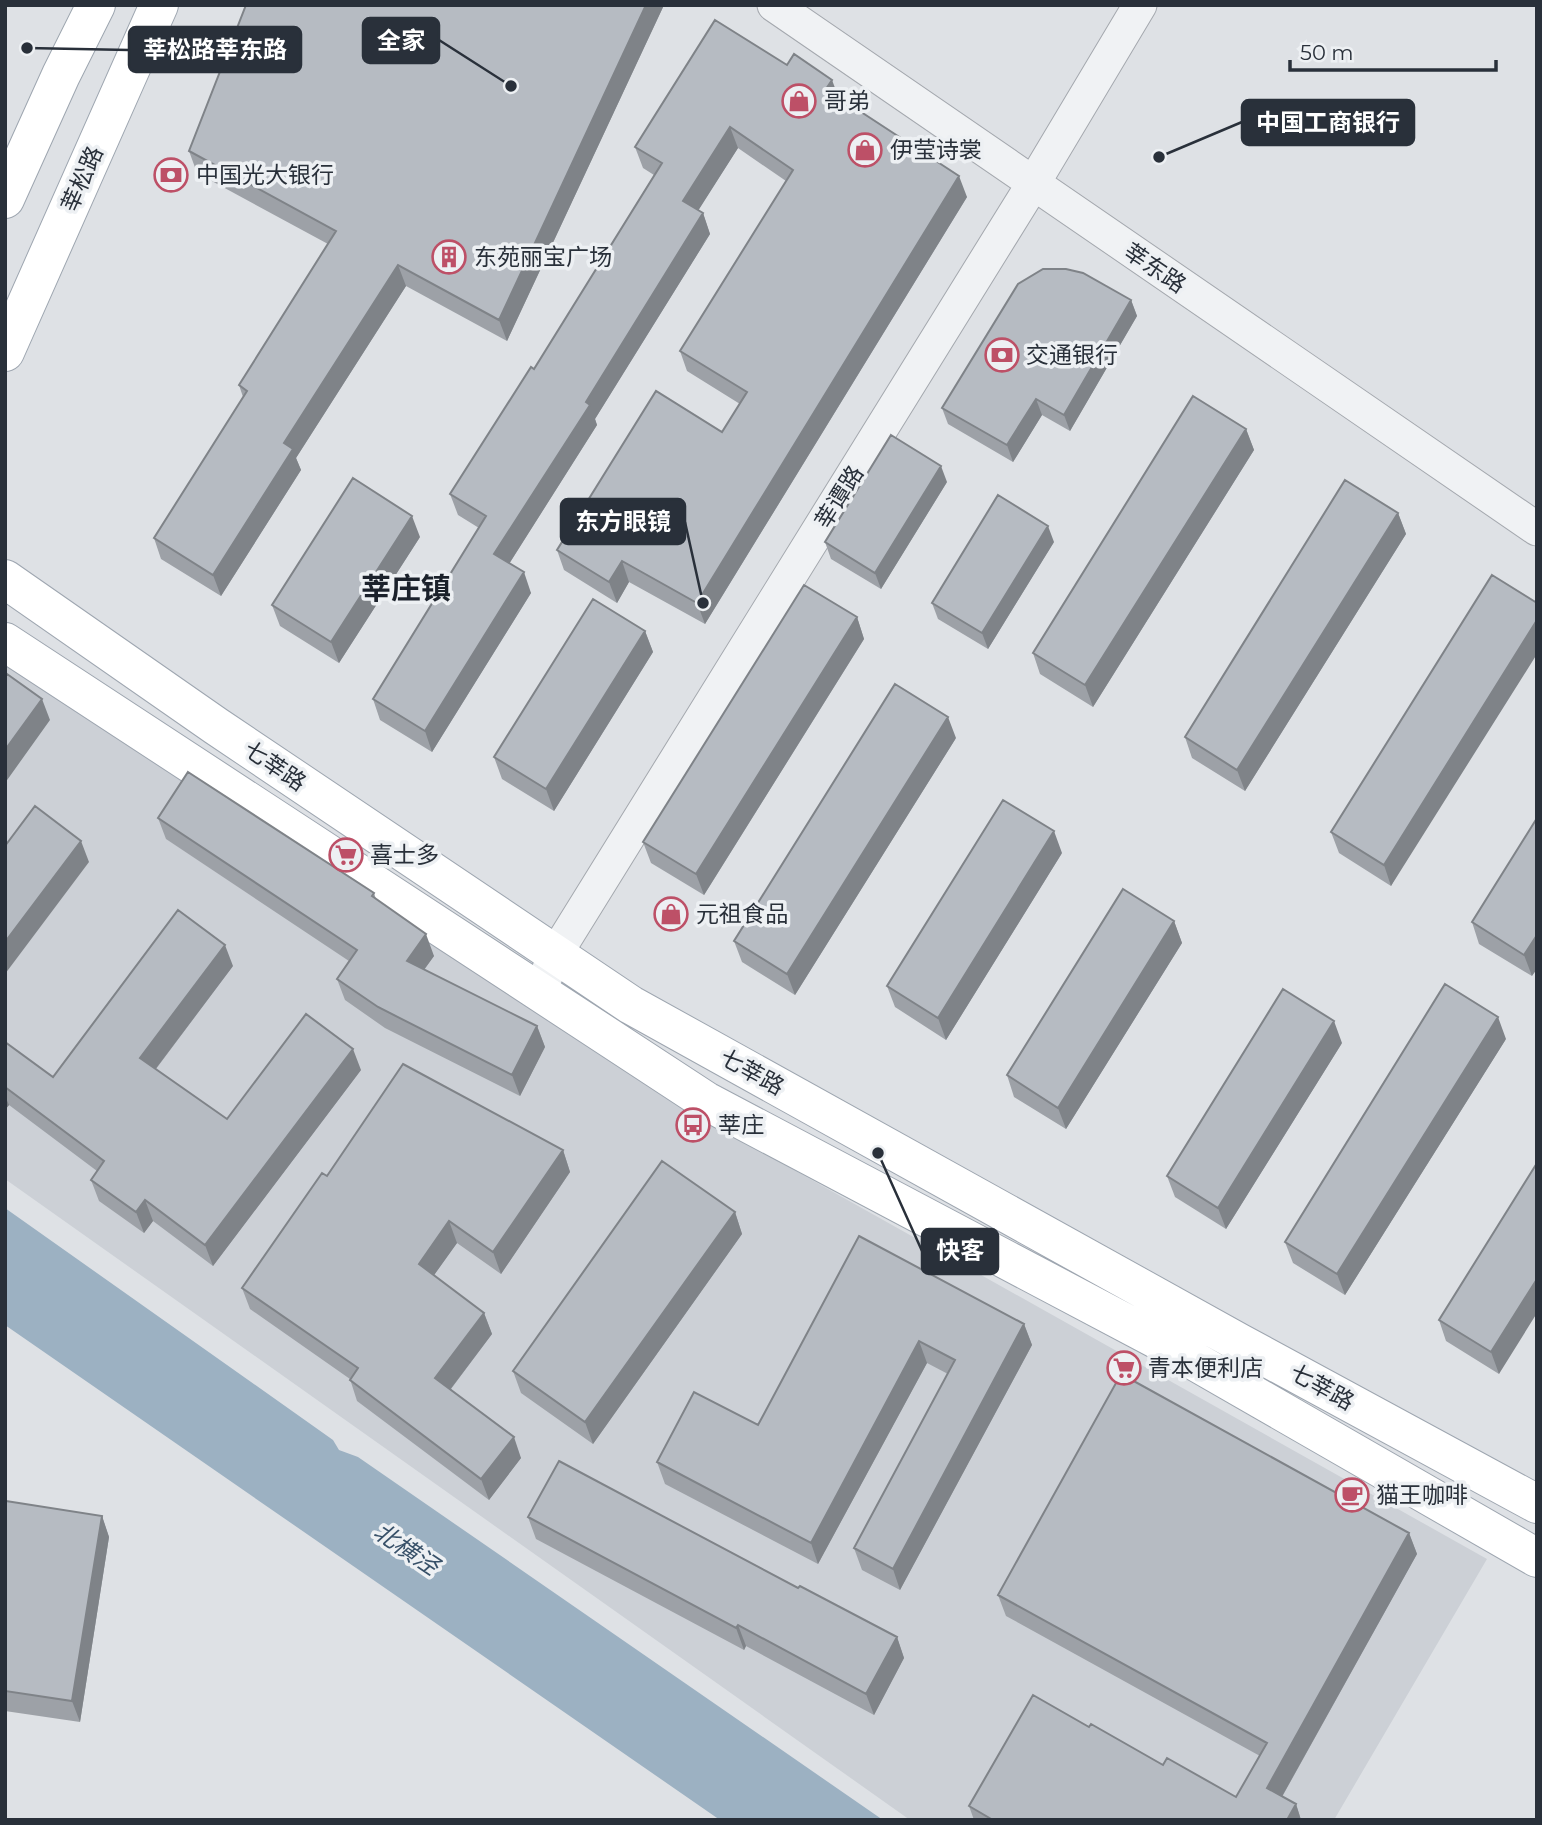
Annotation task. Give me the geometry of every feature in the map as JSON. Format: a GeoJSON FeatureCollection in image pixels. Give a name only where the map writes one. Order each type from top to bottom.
{"type":"FeatureCollection","features":[{"type":"Feature","properties":{"kind":"main road"},"geometry":{"type":"LineString","coordinates":[[5,199],[96,5]]}},
{"type":"Feature","properties":{"kind":"main road","name":"莘松路"},"geometry":{"type":"LineString","coordinates":[[5,352],[159,5]]}},
{"type":"Feature","properties":{"kind":"main road","name":"七莘路"},"geometry":{"type":"LineString","coordinates":[[5,579],[216,726],[631,1005],[1240,1343],[1537,1504]]}},
{"type":"Feature","properties":{"kind":"main road","name":"七莘路"},"geometry":{"type":"LineString","coordinates":[[5,642],[706,1101],[1156,1339],[1535,1552]]}},
{"type":"Feature","properties":{"kind":"street","name":"莘东路"},"geometry":{"type":"LineString","coordinates":[[774,5],[1537,530]]}},
{"type":"Feature","properties":{"kind":"street","name":"莘谭路"},"geometry":{"type":"LineString","coordinates":[[540,990],[555,955],[1033,184],[1140,5]]}},
{"type":"Feature","properties":{"kind":"shaded area"},"geometry":{"type":"Polygon","coordinates":[[[5,657],[689,1111],[1487,1559],[1334,1820],[910,1820],[5,1179],[5,657]]]}},
{"type":"Feature","properties":{"kind":"water","name":"北横泾"},"geometry":{"type":"Polygon","coordinates":[[[5,1208],[333,1440],[339,1450],[358,1457],[883,1820],[720,1820],[5,1325],[5,1208]]]}},
{"type":"Feature","properties":{"kind":"building","name":"东苑丽宝广场"},"geometry":{"type":"Polygon","coordinates":[[[246,5],[646,5],[499,320],[398,265],[284,443],[293,449],[213,575],[154,538],[247,391],[239,385],[336,231],[189,151],[246,5]]]}},
{"type":"Feature","properties":{"kind":"building"},"geometry":{"type":"Polygon","coordinates":[[[715,20],[787,65],[794,54],[832,80],[826,89],[959,176],[697,603],[622,561],[609,582],[557,550],[656,391],[722,432],[747,392],[680,351],[793,170],[730,127],[683,201],[703,213],[586,402],[590,405],[494,554],[524,572],[425,731],[373,699],[486,516],[450,494],[531,367],[534,369],[662,163],[635,147],[715,20]]]}},
{"type":"Feature","properties":{"kind":"building"},"geometry":{"type":"Polygon","coordinates":[[[1043,269],[1066,269],[1083,273],[1131,300],[1064,415],[1036,399],[1007,445],[942,408],[1018,284],[1043,269]]]}},
{"type":"Feature","properties":{"kind":"building"},"geometry":{"type":"Polygon","coordinates":[[[1193,396],[1246,429],[1085,685],[1033,653],[1193,396]]]}},
{"type":"Feature","properties":{"kind":"building"},"geometry":{"type":"Polygon","coordinates":[[[891,435],[941,466],[875,573],[825,542],[891,435]]]}},
{"type":"Feature","properties":{"kind":"building"},"geometry":{"type":"Polygon","coordinates":[[[353,478],[412,516],[331,642],[272,605],[353,478]]]}},
{"type":"Feature","properties":{"kind":"building"},"geometry":{"type":"Polygon","coordinates":[[[1345,480],[1398,513],[1237,770],[1185,737],[1345,480]]]}},
{"type":"Feature","properties":{"kind":"building"},"geometry":{"type":"Polygon","coordinates":[[[998,495],[1048,526],[982,633],[932,603],[998,495]]]}},
{"type":"Feature","properties":{"kind":"building"},"geometry":{"type":"Polygon","coordinates":[[[1492,575],[1537,603],[1537,620],[1384,865],[1331,832],[1492,575]]]}},
{"type":"Feature","properties":{"kind":"building"},"geometry":{"type":"Polygon","coordinates":[[[804,585],[857,617],[696,874],[643,842],[804,585]]]}},
{"type":"Feature","properties":{"kind":"building"},"geometry":{"type":"Polygon","coordinates":[[[593,599],[645,631],[546,789],[494,757],[593,599]]]}},
{"type":"Feature","properties":{"kind":"building"},"geometry":{"type":"Polygon","coordinates":[[[7,674],[42,699],[5,750],[5,677],[7,674]]]}},
{"type":"Feature","properties":{"kind":"building"},"geometry":{"type":"Polygon","coordinates":[[[895,684],[948,717],[787,974],[734,941],[895,684]]]}},
{"type":"Feature","properties":{"kind":"building"},"geometry":{"type":"Polygon","coordinates":[[[188,772],[374,893],[372,896],[426,934],[407,961],[537,1026],[512,1075],[378,1007],[337,979],[357,950],[158,818],[188,772]]]}},
{"type":"Feature","properties":{"kind":"building"},"geometry":{"type":"Polygon","coordinates":[[[1003,800],[1054,831],[938,1018],[887,986],[1003,800]]]}},
{"type":"Feature","properties":{"kind":"building"},"geometry":{"type":"Polygon","coordinates":[[[35,806],[81,841],[5,942],[5,846],[35,806]]]}},
{"type":"Feature","properties":{"kind":"building"},"geometry":{"type":"Polygon","coordinates":[[[1537,818],[1537,935],[1524,955],[1472,922],[1537,818]]]}},
{"type":"Feature","properties":{"kind":"building"},"geometry":{"type":"Polygon","coordinates":[[[1123,889],[1174,921],[1058,1108],[1007,1075],[1123,889]]]}},
{"type":"Feature","properties":{"kind":"building"},"geometry":{"type":"Polygon","coordinates":[[[178,910],[225,945],[140,1058],[227,1119],[306,1014],[353,1049],[205,1245],[145,1200],[136,1212],[91,1180],[104,1161],[5,1087],[5,1042],[53,1077],[178,910]]]}},
{"type":"Feature","properties":{"kind":"building"},"geometry":{"type":"Polygon","coordinates":[[[1445,984],[1498,1017],[1337,1274],[1285,1242],[1445,984]]]}},
{"type":"Feature","properties":{"kind":"building"},"geometry":{"type":"Polygon","coordinates":[[[1283,989],[1334,1021],[1218,1208],[1167,1176],[1283,989]]]}},
{"type":"Feature","properties":{"kind":"building"},"geometry":{"type":"Polygon","coordinates":[[[403,1064],[563,1150],[493,1252],[449,1221],[419,1264],[484,1313],[435,1378],[514,1437],[481,1479],[350,1380],[358,1368],[242,1288],[322,1173],[327,1176],[403,1064]]]}},
{"type":"Feature","properties":{"kind":"building"},"geometry":{"type":"Polygon","coordinates":[[[662,1161],[735,1212],[585,1422],[513,1371],[662,1161]]]}},
{"type":"Feature","properties":{"kind":"building"},"geometry":{"type":"Polygon","coordinates":[[[1537,1163],[1537,1279],[1491,1352],[1439,1320],[1537,1163]]]}},
{"type":"Feature","properties":{"kind":"building"},"geometry":{"type":"Polygon","coordinates":[[[859,1236],[1024,1324],[893,1569],[854,1548],[955,1360],[919,1341],[811,1543],[657,1462],[694,1392],[758,1425],[859,1236]]]}},
{"type":"Feature","properties":{"kind":"building"},"geometry":{"type":"Polygon","coordinates":[[[1121,1374],[1409,1533],[1267,1788],[1296,1804],[1287,1820],[993,1820],[969,1806],[1033,1695],[1163,1765],[1167,1758],[1236,1797],[1267,1743],[998,1595],[1121,1374]]]}},
{"type":"Feature","properties":{"kind":"building"},"geometry":{"type":"Polygon","coordinates":[[[559,1461],[798,1588],[800,1586],[897,1637],[866,1694],[528,1517],[559,1461]]]}},
{"type":"Feature","properties":{"kind":"building"},"geometry":{"type":"Polygon","coordinates":[[[6,1501],[102,1516],[72,1701],[5,1691],[6,1501]]]}},
{"type":"Feature","properties":{"kind":"place","name":"莘松路莘东路"},"geometry":{"type":"Point","coordinates":[27,48]}},
{"type":"Feature","properties":{"kind":"place","name":"全家"},"geometry":{"type":"Point","coordinates":[511,86]}},
{"type":"Feature","properties":{"kind":"place","name":"哥弟"},"geometry":{"type":"Point","coordinates":[799,101]}},
{"type":"Feature","properties":{"kind":"place","name":"伊莹诗裳"},"geometry":{"type":"Point","coordinates":[865,150]}},
{"type":"Feature","properties":{"kind":"place","name":"中国工商银行"},"geometry":{"type":"Point","coordinates":[1159,157]}},
{"type":"Feature","properties":{"kind":"place","name":"中国光大银行"},"geometry":{"type":"Point","coordinates":[171,175]}},
{"type":"Feature","properties":{"kind":"place","name":"东苑丽宝广场"},"geometry":{"type":"Point","coordinates":[449,257]}},
{"type":"Feature","properties":{"kind":"place","name":"交通银行"},"geometry":{"type":"Point","coordinates":[1002,355]}},
{"type":"Feature","properties":{"kind":"place","name":"东方眼镜"},"geometry":{"type":"Point","coordinates":[703,603]}},
{"type":"Feature","properties":{"kind":"place","name":"喜士多"},"geometry":{"type":"Point","coordinates":[346,855]}},
{"type":"Feature","properties":{"kind":"place","name":"元祖食品"},"geometry":{"type":"Point","coordinates":[671,914]}},
{"type":"Feature","properties":{"kind":"place","name":"莘庄"},"geometry":{"type":"Point","coordinates":[693,1125]}},
{"type":"Feature","properties":{"kind":"place","name":"快客"},"geometry":{"type":"Point","coordinates":[878,1153]}},
{"type":"Feature","properties":{"kind":"place","name":"青本便利店"},"geometry":{"type":"Point","coordinates":[1124,1368]}},
{"type":"Feature","properties":{"kind":"place","name":"猫王咖啡"},"geometry":{"type":"Point","coordinates":[1352,1495]}},
{"type":"Feature","properties":{"kind":"district","name":"莘庄镇"},"geometry":{"type":"Point","coordinates":[406,589]}}]}
